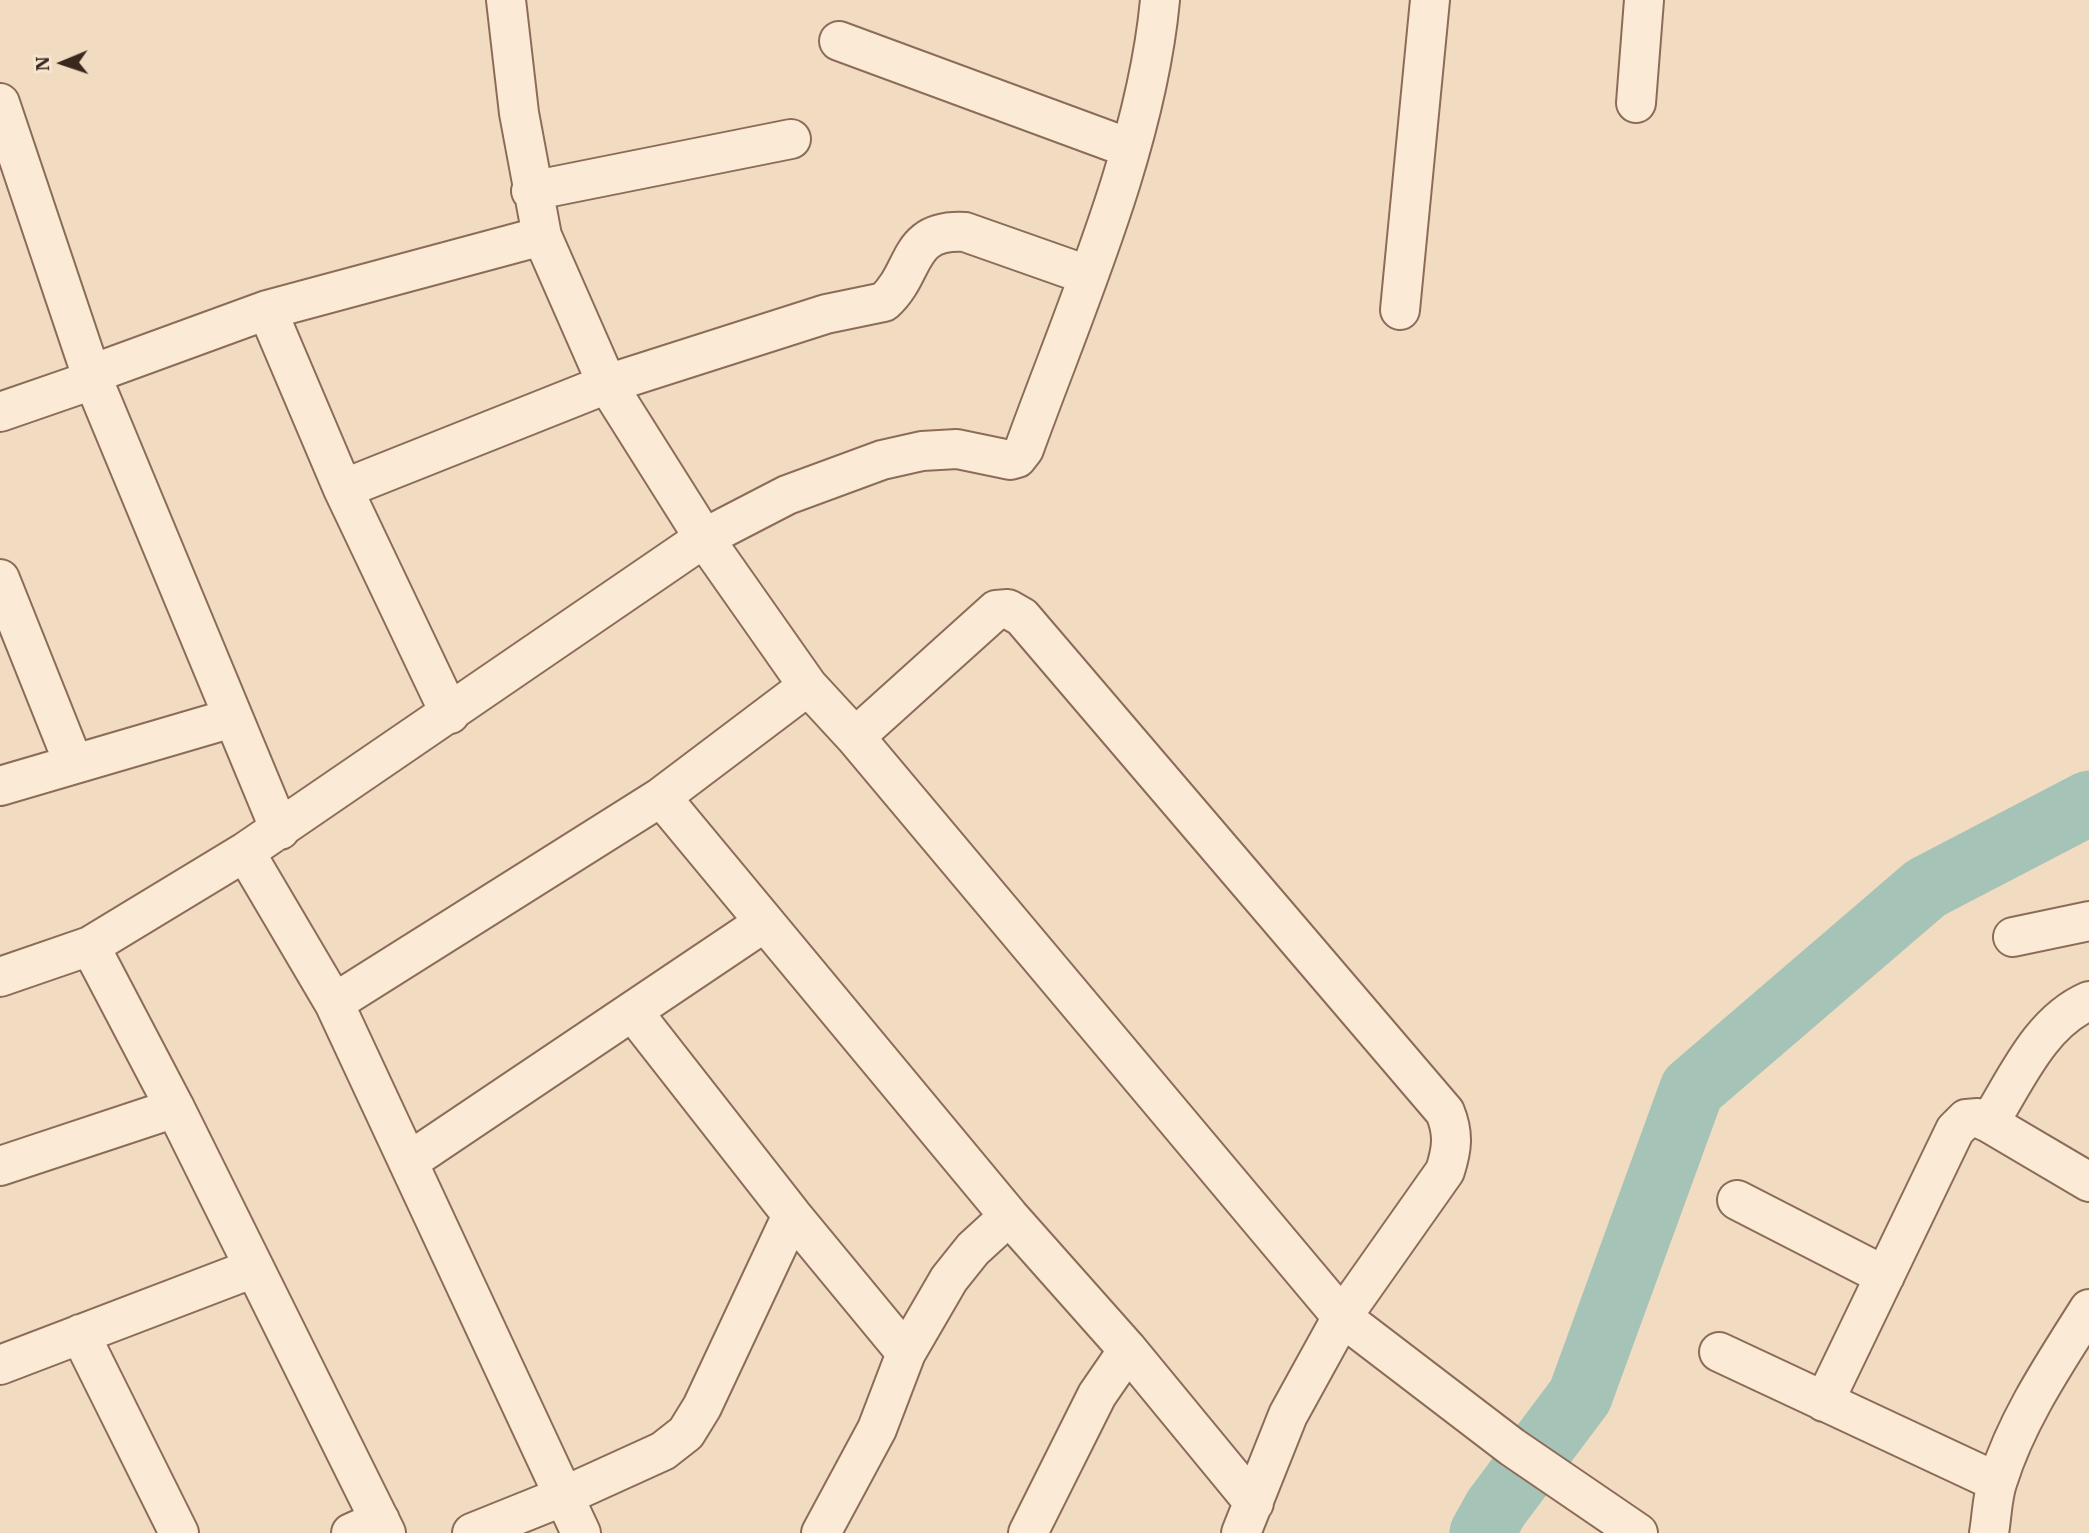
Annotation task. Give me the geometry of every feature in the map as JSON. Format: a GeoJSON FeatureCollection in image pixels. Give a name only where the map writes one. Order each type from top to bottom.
{"type":"FeatureCollection","features":[{"type":"Feature","properties":{"kind":"street"},"geometry":{"type":"LineString","coordinates":[[506,0],[519,113],[531,191],[542,236],[607,384],[704,538],[808,687],[855,737],[1342,1317],[1512,1447],[1627,1526]]}},
{"type":"Feature","properties":{"kind":"street"},"geometry":{"type":"LineString","coordinates":[[0,976],[90,946],[245,852],[704,538],[788,495],[881,460],[922,451],[957,449],[1010,460],[1017,458],[1024,449],[1087,275],[1129,148],[1152,66],[1160,0]]}},
{"type":"Feature","properties":{"kind":"street"},"geometry":{"type":"LineString","coordinates":[[1400,310],[1430,0]]}},
{"type":"Feature","properties":{"kind":"street"},"geometry":{"type":"LineString","coordinates":[[1636,103],[1644,0]]}},
{"type":"Feature","properties":{"kind":"street"},"geometry":{"type":"LineString","coordinates":[[839,41],[1129,148]]}},
{"type":"Feature","properties":{"kind":"street"},"geometry":{"type":"LineString","coordinates":[[0,103],[92,377],[280,830]]}},
{"type":"Feature","properties":{"kind":"street"},"geometry":{"type":"LineString","coordinates":[[531,191],[791,139]]}},
{"type":"Feature","properties":{"kind":"street"},"geometry":{"type":"LineString","coordinates":[[343,489],[607,384],[826,314],[884,302],[917,250],[931,236],[944,231],[965,232],[1087,275]]}},
{"type":"Feature","properties":{"kind":"street"},"geometry":{"type":"LineString","coordinates":[[0,412],[83,383],[100,372],[267,310],[542,236]]}},
{"type":"Feature","properties":{"kind":"street"},"geometry":{"type":"LineString","coordinates":[[267,310],[343,489],[450,714]]}},
{"type":"Feature","properties":{"kind":"street"},"geometry":{"type":"LineString","coordinates":[[3,596],[73,762]]}},
{"type":"Feature","properties":{"kind":"street"},"geometry":{"type":"LineString","coordinates":[[855,737],[996,610],[1008,609],[1022,617],[1445,1112],[1452,1129],[1452,1148],[1446,1171],[1342,1317],[1288,1415],[1247,1518]]}},
{"type":"Feature","properties":{"kind":"street"},"geometry":{"type":"LineString","coordinates":[[334,1003],[661,797],[808,687]]}},
{"type":"Feature","properties":{"kind":"street"},"geometry":{"type":"LineString","coordinates":[[0,786],[73,762],[232,718]]}},
{"type":"Feature","properties":{"kind":"street"},"geometry":{"type":"LineString","coordinates":[[661,797],[1009,1216],[1128,1350],[1247,1518]]}},
{"type":"Feature","properties":{"kind":"street"},"geometry":{"type":"LineString","coordinates":[[245,852],[334,1003],[581,1533]]}},
{"type":"Feature","properties":{"kind":"street"},"geometry":{"type":"LineString","coordinates":[[2013,937],[2089,921]]}},
{"type":"Feature","properties":{"kind":"street"},"geometry":{"type":"LineString","coordinates":[[408,1162],[765,922]]}},
{"type":"Feature","properties":{"kind":"street"},"geometry":{"type":"LineString","coordinates":[[90,946],[175,1108],[254,1268],[372,1529]]}},
{"type":"Feature","properties":{"kind":"street"},"geometry":{"type":"LineString","coordinates":[[1989,1123],[2045,1033],[2089,1000]]}},
{"type":"Feature","properties":{"kind":"street"},"geometry":{"type":"LineString","coordinates":[[633,1012],[792,1215],[906,1353]]}},
{"type":"Feature","properties":{"kind":"street"},"geometry":{"type":"LineString","coordinates":[[0,1166],[175,1108]]}},
{"type":"Feature","properties":{"kind":"street"},"geometry":{"type":"LineString","coordinates":[[1824,1402],[1955,1129],[1966,1119],[1978,1118],[1989,1123],[2089,1182]]}},
{"type":"Feature","properties":{"kind":"street"},"geometry":{"type":"LineString","coordinates":[[1737,1200],[1885,1276]]}},
{"type":"Feature","properties":{"kind":"street"},"geometry":{"type":"LineString","coordinates":[[472,1533],[564,1496],[663,1451],[685,1433],[702,1407],[792,1215]]}},
{"type":"Feature","properties":{"kind":"street"},"geometry":{"type":"LineString","coordinates":[[821,1533],[877,1429],[906,1353],[949,1279],[973,1249],[1009,1216]]}},
{"type":"Feature","properties":{"kind":"street"},"geometry":{"type":"LineString","coordinates":[[0,1365],[254,1268]]}},
{"type":"Feature","properties":{"kind":"street"},"geometry":{"type":"LineString","coordinates":[[1989,1533],[1997,1482],[2012,1442],[2052,1367],[2089,1309]]}},
{"type":"Feature","properties":{"kind":"street"},"geometry":{"type":"LineString","coordinates":[[80,1334],[179,1533]]}},
{"type":"Feature","properties":{"kind":"street"},"geometry":{"type":"LineString","coordinates":[[1028,1533],[1097,1395],[1128,1350]]}},
{"type":"Feature","properties":{"kind":"street"},"geometry":{"type":"LineString","coordinates":[[1719,1352],[1997,1482]]}},
{"type":"Feature","properties":{"kind":"waterway"},"geometry":{"type":"LineString","coordinates":[[1482,1533],[1496,1508],[1580,1396],[1692,1089],[1926,888],[2089,803]]}}]}
